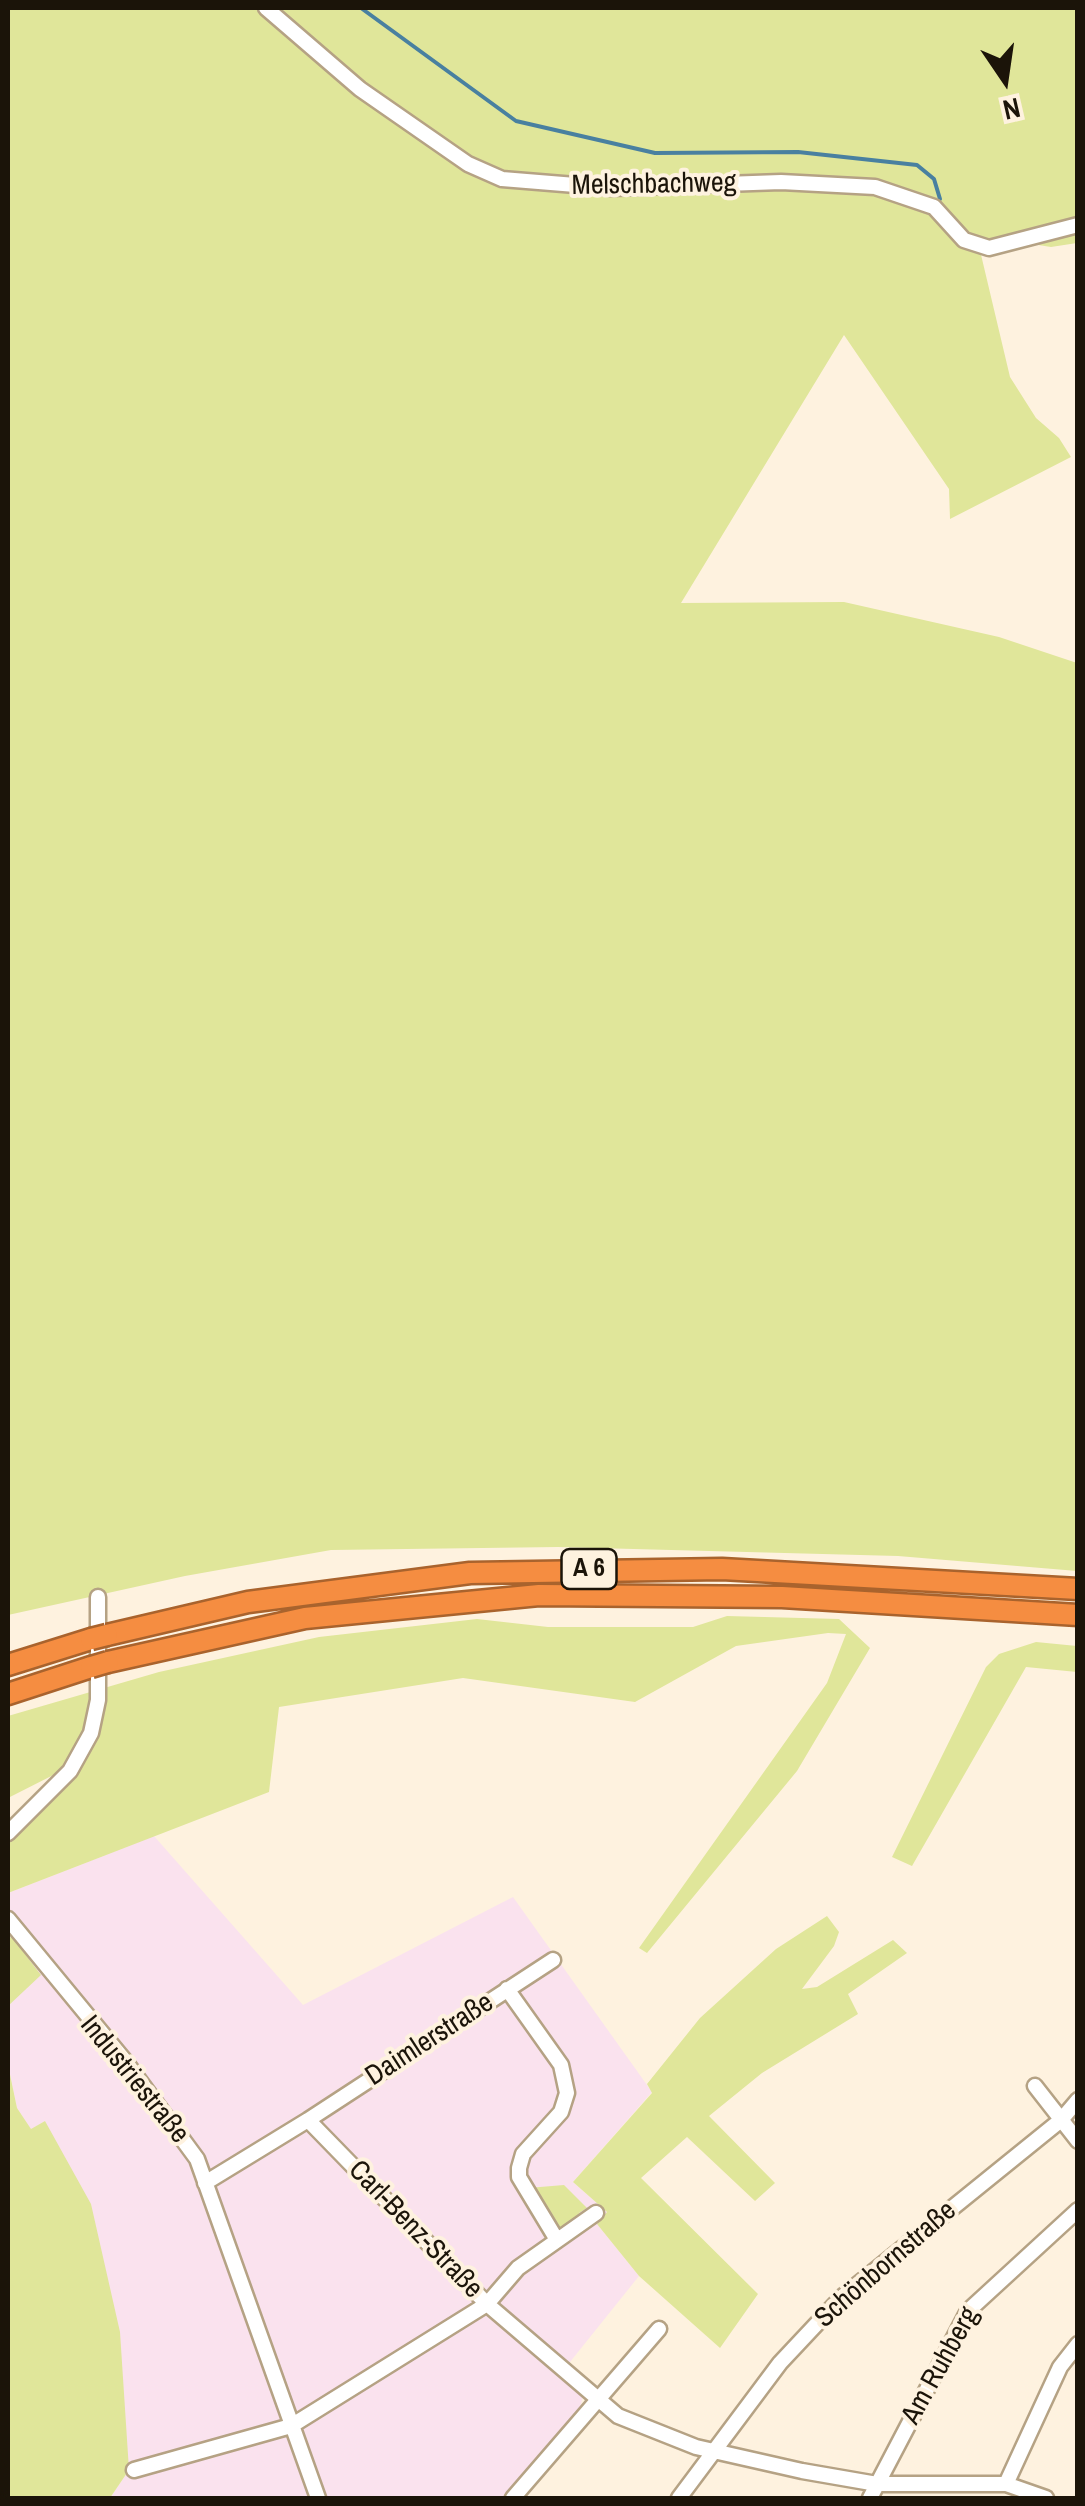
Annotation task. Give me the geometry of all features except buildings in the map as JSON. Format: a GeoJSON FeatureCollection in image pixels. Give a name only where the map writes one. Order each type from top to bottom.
{"type":"FeatureCollection","features":[{"type":"Feature","properties":{"kind":"highway","name":"A 6"},"geometry":{"type":"LineString","coordinates":[[8,1665],[99,1637],[301,1593],[470,1573],[722,1569],[1078,1589]]}},
{"type":"Feature","properties":{"kind":"highway","name":"A 6"},"geometry":{"type":"LineString","coordinates":[[8,1694],[100,1664],[305,1618],[539,1595],[782,1597],[1078,1614]]}},
{"type":"Feature","properties":{"kind":"street","name":"Melschbachweg"},"geometry":{"type":"LineString","coordinates":[[266,8],[360,89],[468,164],[502,179],[612,188],[781,182],[874,188],[934,206],[964,240],[989,248],[1078,225]]}},
{"type":"Feature","properties":{"kind":"street"},"geometry":{"type":"LineString","coordinates":[[8,1833],[70,1771],[91,1732],[98,1700],[98,1597]]}},
{"type":"Feature","properties":{"kind":"street","name":"Industriestraße"},"geometry":{"type":"LineString","coordinates":[[8,1919],[125,2061],[196,2159],[318,2498]]}},
{"type":"Feature","properties":{"kind":"street","name":"Daimlerstraße"},"geometry":{"type":"LineString","coordinates":[[308,2120],[553,1960]]}},
{"type":"Feature","properties":{"kind":"street"},"geometry":{"type":"LineString","coordinates":[[507,1990],[562,2065],[566,2094],[561,2112],[523,2154],[519,2168],[519,2177],[557,2240]]}},
{"type":"Feature","properties":{"kind":"street"},"geometry":{"type":"LineString","coordinates":[[1035,2086],[1078,2140]]}},
{"type":"Feature","properties":{"kind":"street","name":"Schönbornstraße"},"geometry":{"type":"LineString","coordinates":[[678,2498],[780,2364],[841,2298],[1061,2120],[1078,2100]]}},
{"type":"Feature","properties":{"kind":"street"},"geometry":{"type":"LineString","coordinates":[[204,2182],[308,2120]]}},
{"type":"Feature","properties":{"kind":"street","name":"Carl-Benz-Straße"},"geometry":{"type":"LineString","coordinates":[[291,2426],[487,2304],[308,2120]]}},
{"type":"Feature","properties":{"kind":"street","name":"Am Ruhberg"},"geometry":{"type":"LineString","coordinates":[[870,2498],[968,2311],[1078,2210]]}},
{"type":"Feature","properties":{"kind":"street"},"geometry":{"type":"LineString","coordinates":[[596,2213],[518,2268],[487,2304],[598,2399],[642,2428],[713,2450],[878,2484],[1006,2484],[1046,2498]]}},
{"type":"Feature","properties":{"kind":"street"},"geometry":{"type":"LineString","coordinates":[[514,2498],[659,2329]]}},
{"type":"Feature","properties":{"kind":"street"},"geometry":{"type":"LineString","coordinates":[[1006,2484],[1060,2367],[1078,2344]]}},
{"type":"Feature","properties":{"kind":"street"},"geometry":{"type":"LineString","coordinates":[[134,2470],[291,2426]]}},
{"type":"Feature","properties":{"kind":"shaded area"},"geometry":{"type":"Polygon","coordinates":[[[154,1836],[303,2005],[513,1897],[652,2092],[573,2182],[608,2213],[598,2225],[639,2276],[562,2372],[583,2395],[580,2409],[508,2498],[110,2498],[129,2470],[45,2121],[31,2130],[17,2108],[8,2065],[8,1938],[12,1936],[8,1893],[154,1836]]]}},
{"type":"Feature","properties":{"kind":"green space"},"geometry":{"type":"Polygon","coordinates":[[[8,8],[1077,8],[1077,243],[1051,247],[1007,240],[978,242],[1010,377],[1036,418],[1059,438],[1071,457],[950,519],[949,489],[844,335],[681,603],[844,602],[999,637],[1077,663],[1077,1571],[898,1556],[558,1547],[331,1550],[185,1576],[8,1615],[8,8]]]}},
{"type":"Feature","properties":{"kind":"green space"},"geometry":{"type":"Polygon","coordinates":[[[727,1616],[839,1619],[870,1648],[797,1771],[647,1953],[639,1948],[827,1683],[846,1634],[736,1646],[635,1702],[463,1678],[279,1707],[269,1792],[8,1893],[8,1833],[77,1763],[8,1798],[8,1716],[159,1672],[319,1637],[477,1619],[548,1627],[693,1627],[727,1616]]]}},
{"type":"Feature","properties":{"kind":"green space"},"geometry":{"type":"Polygon","coordinates":[[[1036,1642],[1077,1646],[1077,1672],[1026,1667],[912,1866],[892,1857],[986,1667],[999,1654],[1036,1642]]]}},
{"type":"Feature","properties":{"kind":"green space"},"geometry":{"type":"Polygon","coordinates":[[[827,1916],[839,1932],[834,1946],[802,1989],[817,1987],[893,1940],[907,1953],[848,1994],[858,2014],[762,2073],[709,2116],[775,2183],[755,2201],[687,2137],[641,2178],[758,2294],[720,2348],[639,2276],[597,2224],[607,2212],[573,2182],[652,2093],[647,2084],[700,2018],[776,1949],[827,1916]]]}},
{"type":"Feature","properties":{"kind":"green space"},"geometry":{"type":"Polygon","coordinates":[[[12,1937],[41,1975],[8,2006],[8,1938],[12,1937]]]}},
{"type":"Feature","properties":{"kind":"green space"},"geometry":{"type":"Polygon","coordinates":[[[8,2065],[17,2108],[31,2129],[45,2121],[91,2204],[120,2332],[129,2470],[110,2498],[8,2498],[8,2065]]]}},
{"type":"Feature","properties":{"kind":"green space"},"geometry":{"type":"Polygon","coordinates":[[[564,2185],[587,2208],[579,2213],[583,2219],[562,2228],[555,2226],[528,2188],[564,2185]]]}},
{"type":"Feature","properties":{"kind":"waterway"},"geometry":{"type":"LineString","coordinates":[[361,8],[516,121],[655,153],[798,152],[917,165],[934,179],[940,199]]}}]}
